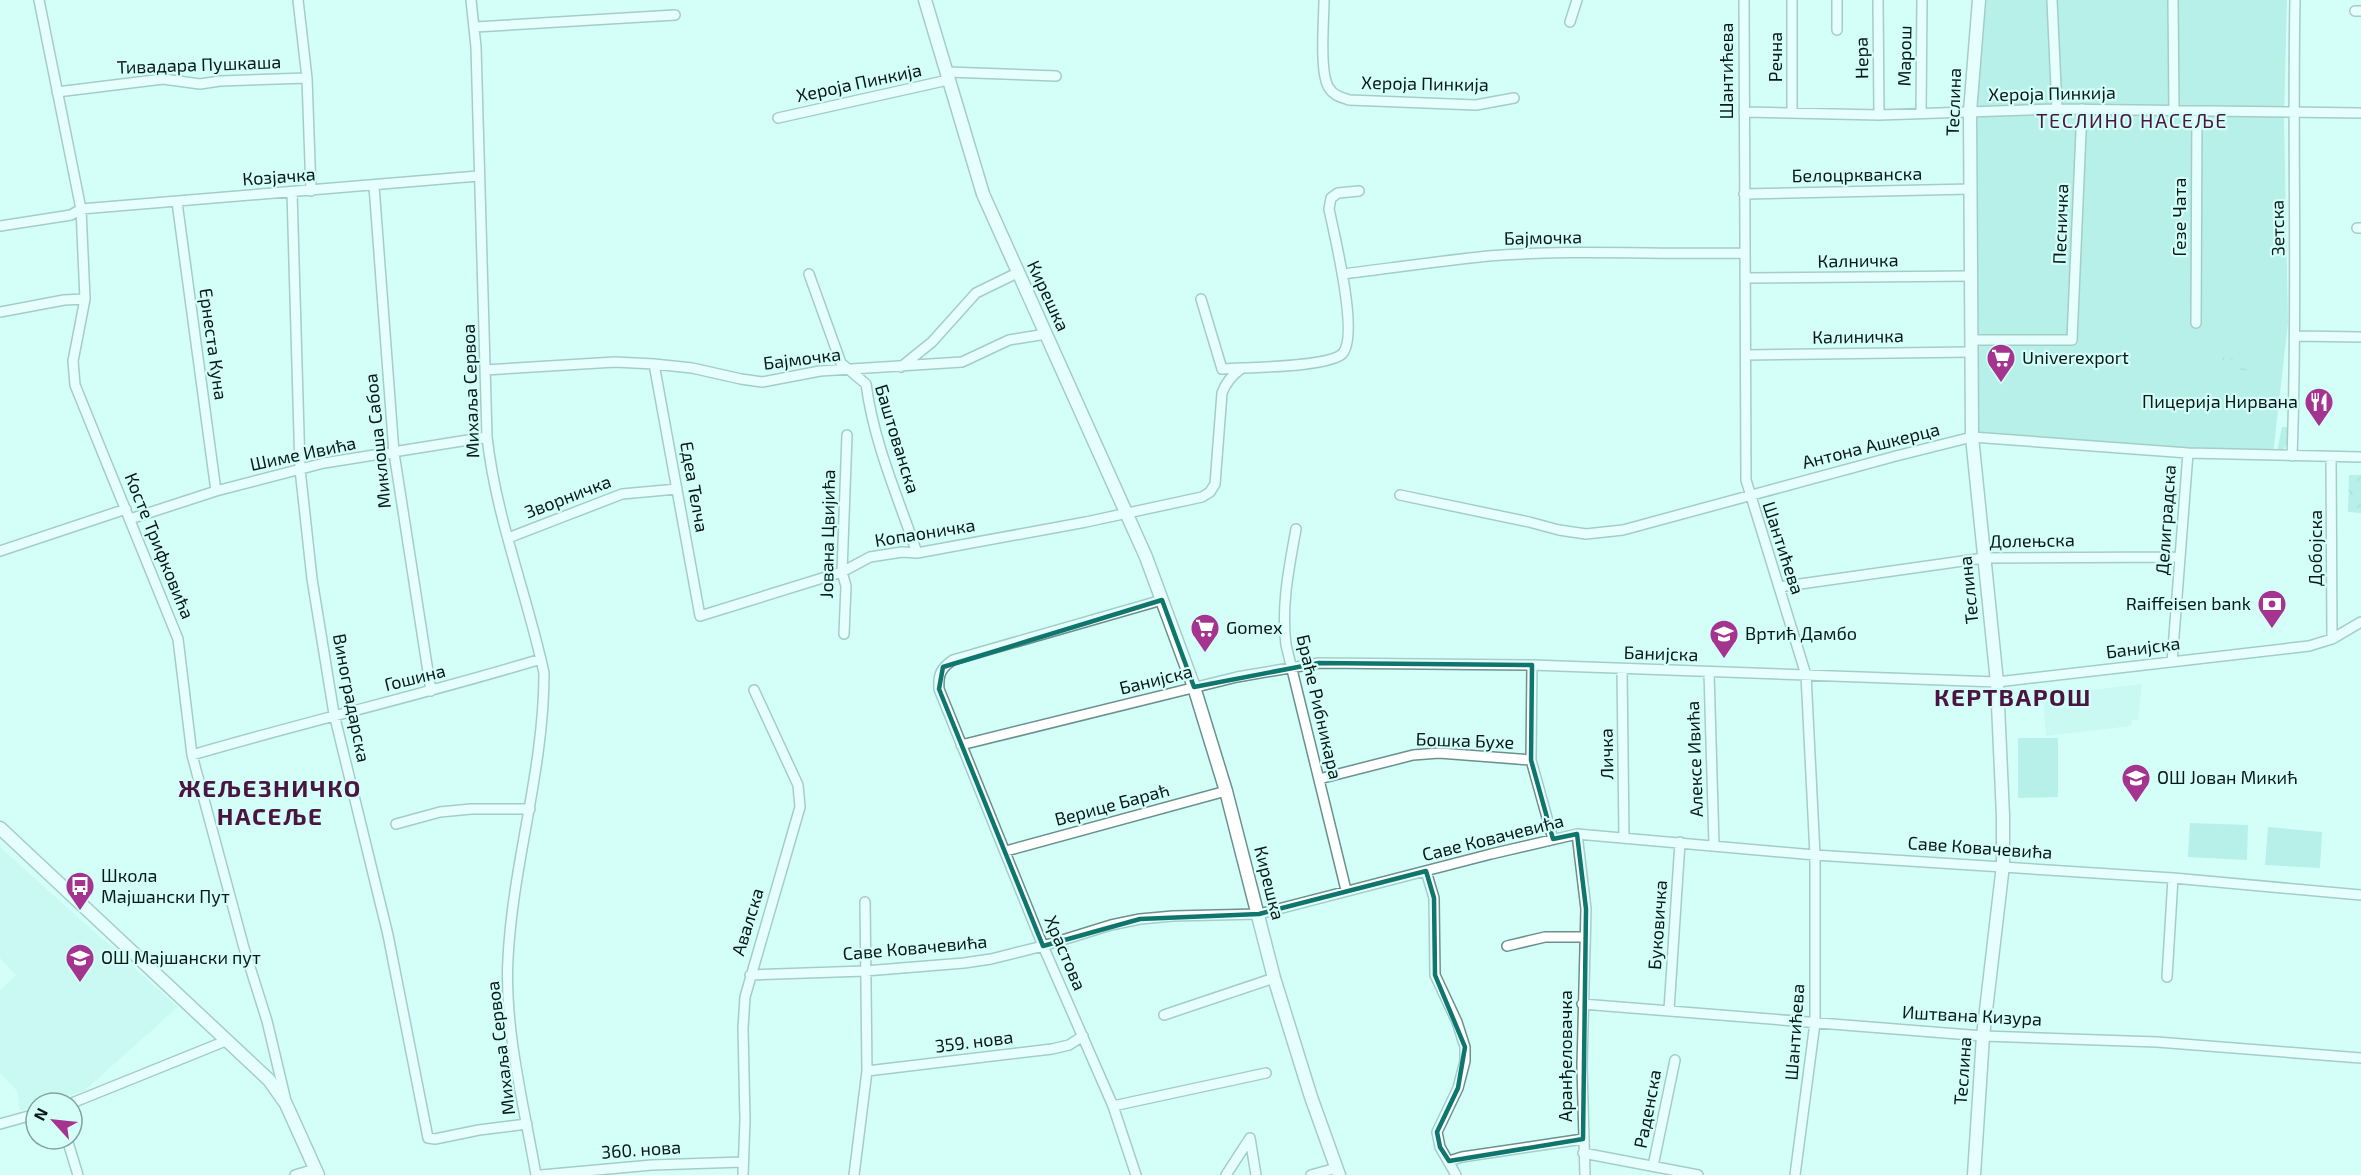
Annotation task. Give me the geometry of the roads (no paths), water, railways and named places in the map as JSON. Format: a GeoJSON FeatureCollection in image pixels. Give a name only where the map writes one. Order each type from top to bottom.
{"type":"FeatureCollection","features":[{"type":"Feature","properties":{"kind":"street","name":"Косте Трифковића"},"geometry":{"type":"LineString","coordinates":[[39,0],[81,209],[85,299],[73,361],[75,385],[178,639],[192,754],[244,948],[267,1021],[286,1104]]}},
{"type":"Feature","properties":{"kind":"street"},"geometry":{"type":"LineString","coordinates":[[298,0],[307,78],[311,191]]}},
{"type":"Feature","properties":{"kind":"street","name":"Михаља Сервоа"},"geometry":{"type":"LineString","coordinates":[[471,0],[475,27],[478,176],[483,250],[487,436],[490,469],[544,673],[544,696],[530,809],[512,914],[508,959],[509,1001],[515,1056],[536,1175]]}},
{"type":"Feature","properties":{"kind":"street","name":"Кирешка"},"geometry":{"type":"LineString","coordinates":[[925,0],[983,194],[1126,512],[1194,687],[1226,791],[1274,978],[1338,1171]]}},
{"type":"Feature","properties":{"kind":"street","name":"Хероја Пинкија"},"geometry":{"type":"LineString","coordinates":[[1324,0],[1323,64],[1328,87],[1336,96],[1349,100],[1476,105],[1514,98]]}},
{"type":"Feature","properties":{"kind":"street"},"geometry":{"type":"LineString","coordinates":[[1570,22],[1577,0]]}},
{"type":"Feature","properties":{"kind":"street","name":"Шантићева"},"geometry":{"type":"LineString","coordinates":[[1744,0],[1746,355],[1744,459],[1749,495],[1806,675],[1815,855],[1815,1023],[1795,1175]]}},
{"type":"Feature","properties":{"kind":"street","name":"Речна"},"geometry":{"type":"LineString","coordinates":[[1792,0],[1792,113]]}},
{"type":"Feature","properties":{"kind":"street"},"geometry":{"type":"LineString","coordinates":[[1838,0],[1838,30]]}},
{"type":"Feature","properties":{"kind":"street","name":"Нера"},"geometry":{"type":"LineString","coordinates":[[1878,0],[1879,115]]}},
{"type":"Feature","properties":{"kind":"street","name":"Марош"},"geometry":{"type":"LineString","coordinates":[[1921,113],[1922,0]]}},
{"type":"Feature","properties":{"kind":"street","name":"Теслина"},"geometry":{"type":"LineString","coordinates":[[1974,1175],[1983,1036],[2003,865],[2004,816],[1997,682],[1972,437],[1970,112],[1979,0]]}},
{"type":"Feature","properties":{"kind":"street"},"geometry":{"type":"LineString","coordinates":[[2052,0],[2058,109]]}},
{"type":"Feature","properties":{"kind":"street"},"geometry":{"type":"LineString","coordinates":[[2173,0],[2174,110]]}},
{"type":"Feature","properties":{"kind":"street","name":"Зетска"},"geometry":{"type":"LineString","coordinates":[[2292,456],[2296,336],[2293,112],[2295,0]]}},
{"type":"Feature","properties":{"kind":"street"},"geometry":{"type":"LineString","coordinates":[[475,27],[675,15]]}},
{"type":"Feature","properties":{"kind":"street","name":"Хероја Пинкија"},"geometry":{"type":"LineString","coordinates":[[778,118],[948,76],[1056,76]]}},
{"type":"Feature","properties":{"kind":"street","name":"Тивадара Пушкаша"},"geometry":{"type":"LineString","coordinates":[[57,92],[163,79],[200,84],[220,81],[307,78]]}},
{"type":"Feature","properties":{"kind":"street","name":"Хероја Пинкија"},"geometry":{"type":"LineString","coordinates":[[1744,112],[1879,115],[2082,109],[2361,113]]}},
{"type":"Feature","properties":{"kind":"street","name":"Песничка"},"geometry":{"type":"LineString","coordinates":[[2072,340],[2082,109]]}},
{"type":"Feature","properties":{"kind":"street","name":"Гезе Чата"},"geometry":{"type":"LineString","coordinates":[[2196,323],[2197,111]]}},
{"type":"Feature","properties":{"kind":"street","name":"Козјачка"},"geometry":{"type":"LineString","coordinates":[[0,226],[70,215],[81,209],[478,176]]}},
{"type":"Feature","properties":{"kind":"street","name":"Миклоша Сабоа"},"geometry":{"type":"LineString","coordinates":[[374,186],[394,453],[431,692]]}},
{"type":"Feature","properties":{"kind":"street","name":"Белоцркванска"},"geometry":{"type":"LineString","coordinates":[[1744,194],[1971,189]]}},
{"type":"Feature","properties":{"kind":"street"},"geometry":{"type":"LineString","coordinates":[[1222,369],[1327,361],[1344,353],[1349,342],[1349,335],[1343,274],[1329,209],[1331,198],[1338,193],[1359,191]]}},
{"type":"Feature","properties":{"kind":"street","name":"Виноградарска"},"geometry":{"type":"LineString","coordinates":[[292,192],[300,469],[312,579],[334,714],[388,935],[428,1138],[435,1139],[479,1130],[527,1124]]}},
{"type":"Feature","properties":{"kind":"street","name":"Ернеста Куна"},"geometry":{"type":"LineString","coordinates":[[177,202],[216,491]]}},
{"type":"Feature","properties":{"kind":"street","name":"Бајмочка"},"geometry":{"type":"LineString","coordinates":[[1343,274],[1489,256],[1552,253],[1672,255],[1744,253]]}},
{"type":"Feature","properties":{"kind":"street"},"geometry":{"type":"LineString","coordinates":[[901,367],[932,342],[976,293],[1017,273]]}},
{"type":"Feature","properties":{"kind":"street","name":"Баштованска"},"geometry":{"type":"LineString","coordinates":[[809,274],[841,363],[866,384],[870,412],[886,469],[917,553]]}},
{"type":"Feature","properties":{"kind":"street","name":"Калничка"},"geometry":{"type":"LineString","coordinates":[[1745,278],[1971,276]]}},
{"type":"Feature","properties":{"kind":"street"},"geometry":{"type":"LineString","coordinates":[[0,312],[64,300],[85,299]]}},
{"type":"Feature","properties":{"kind":"street"},"geometry":{"type":"LineString","coordinates":[[1126,512],[1202,497],[1210,492],[1216,477],[1222,393],[1225,383],[1201,299]]}},
{"type":"Feature","properties":{"kind":"street","name":"Бајмочка"},"geometry":{"type":"LineString","coordinates":[[485,370],[615,363],[654,364],[692,368],[762,382],[820,371],[962,362],[1009,340],[1046,334]]}},
{"type":"Feature","properties":{"kind":"street"},"geometry":{"type":"LineString","coordinates":[[2296,336],[2361,337]]}},
{"type":"Feature","properties":{"kind":"street","name":"Калиничка"},"geometry":{"type":"LineString","coordinates":[[1746,355],[2072,340]]}},
{"type":"Feature","properties":{"kind":"street","name":"Едеа Телча"},"geometry":{"type":"LineString","coordinates":[[654,364],[700,616]]}},
{"type":"Feature","properties":{"kind":"street"},"geometry":{"type":"LineString","coordinates":[[1225,383],[1242,369]]}},
{"type":"Feature","properties":{"kind":"street","name":"Јована Цвијића"},"geometry":{"type":"LineString","coordinates":[[844,634],[846,586],[842,572],[847,435]]}},
{"type":"Feature","properties":{"kind":"street","name":"Шиме Ивића"},"geometry":{"type":"LineString","coordinates":[[130,519],[216,491],[324,463],[487,436]]}},
{"type":"Feature","properties":{"kind":"street","name":"Антона Ашкерца"},"geometry":{"type":"LineString","coordinates":[[1400,495],[1586,534],[1623,530],[1972,437],[2188,453],[2361,457]]}},
{"type":"Feature","properties":{"kind":"street","name":"Делиградска"},"geometry":{"type":"LineString","coordinates":[[2172,662],[2188,453]]}},
{"type":"Feature","properties":{"kind":"street","name":"Добојска"},"geometry":{"type":"LineString","coordinates":[[2331,458],[2332,639]]}},
{"type":"Feature","properties":{"kind":"street","name":"Зворничка"},"geometry":{"type":"LineString","coordinates":[[508,538],[622,494],[677,489]]}},
{"type":"Feature","properties":{"kind":"street"},"geometry":{"type":"LineString","coordinates":[[0,551],[126,509]]}},
{"type":"Feature","properties":{"kind":"street","name":"Копаоничка"},"geometry":{"type":"LineString","coordinates":[[700,616],[842,572],[870,557],[902,552],[917,553],[1126,512]]}},
{"type":"Feature","properties":{"kind":"street","name":"Браће Рибникара"},"geometry":{"type":"LineString","coordinates":[[1296,529],[1284,595],[1283,620],[1286,645],[1346,890]]}},
{"type":"Feature","properties":{"kind":"street","name":"Долењска"},"geometry":{"type":"LineString","coordinates":[[1779,587],[1984,558],[2180,557]]}},
{"type":"Feature","properties":{"kind":"street"},"geometry":{"type":"LineString","coordinates":[[961,745],[939,689],[938,677],[943,667],[953,660],[1162,600]]}},
{"type":"Feature","properties":{"kind":"street","name":"Банијска"},"geometry":{"type":"LineString","coordinates":[[961,745],[1194,687],[1319,663],[1532,665],[1997,682],[2309,646],[2332,639],[2361,622]]}},
{"type":"Feature","properties":{"kind":"street","name":"Гошина"},"geometry":{"type":"LineString","coordinates":[[192,754],[334,714],[431,692],[541,659]]}},
{"type":"Feature","properties":{"kind":"street"},"geometry":{"type":"LineString","coordinates":[[1531,760],[1532,665]]}},
{"type":"Feature","properties":{"kind":"street","name":"Личка"},"geometry":{"type":"LineString","coordinates":[[1622,669],[1624,838]]}},
{"type":"Feature","properties":{"kind":"street","name":"Алексе Ивића"},"geometry":{"type":"LineString","coordinates":[[1709,672],[1714,845]]}},
{"type":"Feature","properties":{"kind":"street","name":"Авалска"},"geometry":{"type":"LineString","coordinates":[[743,1175],[746,1120],[743,1028],[745,997],[800,807],[798,786],[754,690]]}},
{"type":"Feature","properties":{"kind":"street","name":"Храстова"},"geometry":{"type":"LineString","coordinates":[[961,745],[1043,946],[1113,1106],[1136,1175]]}},
{"type":"Feature","properties":{"kind":"street","name":"Бошка Бухе"},"geometry":{"type":"LineString","coordinates":[[1319,779],[1413,754],[1439,753],[1531,760],[1553,839]]}},
{"type":"Feature","properties":{"kind":"street","name":"Верице Бараћ"},"geometry":{"type":"LineString","coordinates":[[1006,851],[1226,791]]}},
{"type":"Feature","properties":{"kind":"street"},"geometry":{"type":"LineString","coordinates":[[396,824],[450,811],[530,809]]}},
{"type":"Feature","properties":{"kind":"street"},"geometry":{"type":"LineString","coordinates":[[0,828],[269,1080],[286,1104],[316,1172],[295,1175]]}},
{"type":"Feature","properties":{"kind":"street","name":"Саве Ковачевића"},"geometry":{"type":"LineString","coordinates":[[750,975],[865,971],[973,962],[1043,946],[1140,919],[1173,915],[1258,914],[1346,890],[1577,834],[1815,855],[2003,865],[2361,895]]}},
{"type":"Feature","properties":{"kind":"street","name":"Аранђеловачка"},"geometry":{"type":"LineString","coordinates":[[1577,834],[1586,909],[1582,1004],[1582,1139],[1585,1175]]}},
{"type":"Feature","properties":{"kind":"street","name":"Буковичка"},"geometry":{"type":"LineString","coordinates":[[1669,1011],[1680,842]]}},
{"type":"Feature","properties":{"kind":"street"},"geometry":{"type":"LineString","coordinates":[[1426,871],[1434,898],[1435,975],[1457,1022],[1465,1047],[1465,1061],[1458,1088],[1437,1132],[1440,1147],[1456,1175]]}},
{"type":"Feature","properties":{"kind":"street"},"geometry":{"type":"LineString","coordinates":[[2167,977],[2173,878]]}},
{"type":"Feature","properties":{"kind":"street"},"geometry":{"type":"LineString","coordinates":[[854,1175],[867,1071],[865,902]]}},
{"type":"Feature","properties":{"kind":"street"},"geometry":{"type":"LineString","coordinates":[[1507,946],[1545,937],[1585,937]]}},
{"type":"Feature","properties":{"kind":"street"},"geometry":{"type":"LineString","coordinates":[[1164,1015],[1274,978]]}},
{"type":"Feature","properties":{"kind":"street","name":"Иштвана Кизура"},"geometry":{"type":"LineString","coordinates":[[1582,1004],[1983,1036],[2157,1042],[2361,1058]]}},
{"type":"Feature","properties":{"kind":"street","name":"359. нова"},"geometry":{"type":"LineString","coordinates":[[867,1071],[1052,1049],[1069,1045],[1083,1036]]}},
{"type":"Feature","properties":{"kind":"street"},"geometry":{"type":"LineString","coordinates":[[84,1098],[228,1040]]}},
{"type":"Feature","properties":{"kind":"street","name":"Раденска"},"geometry":{"type":"LineString","coordinates":[[1653,1166],[1675,1060]]}},
{"type":"Feature","properties":{"kind":"street"},"geometry":{"type":"LineString","coordinates":[[1113,1106],[1266,1073]]}},
{"type":"Feature","properties":{"kind":"street"},"geometry":{"type":"LineString","coordinates":[[0,1124],[24,1117]]}},
{"type":"Feature","properties":{"kind":"street"},"geometry":{"type":"LineString","coordinates":[[1226,1175],[1250,1138],[1256,1175]]}},
{"type":"Feature","properties":{"kind":"street"},"geometry":{"type":"LineString","coordinates":[[1449,1161],[1462,1157],[1582,1139]]}},
{"type":"Feature","properties":{"kind":"street"},"geometry":{"type":"LineString","coordinates":[[71,1151],[78,1175]]}},
{"type":"Feature","properties":{"kind":"street"},"geometry":{"type":"LineString","coordinates":[[1583,1153],[1698,1175]]}},
{"type":"Feature","properties":{"kind":"street","name":"360. нова"},"geometry":{"type":"LineString","coordinates":[[541,1175],[652,1165],[743,1162]]}},
{"type":"Feature","properties":{"kind":"street"},"geometry":{"type":"LineString","coordinates":[[1311,1175],[1338,1171]]}},
{"type":"Feature","properties":{"kind":"place","name":"Univerexport"},"geometry":{"type":"Point","coordinates":[2001,384]}},
{"type":"Feature","properties":{"kind":"place","name":"Пицерија Нирвана"},"geometry":{"type":"Point","coordinates":[2319,428]}},
{"type":"Feature","properties":{"kind":"place","name":"Raiffeisen bank"},"geometry":{"type":"Point","coordinates":[2272,630]}},
{"type":"Feature","properties":{"kind":"place","name":"Gomex"},"geometry":{"type":"Point","coordinates":[1205,654]}},
{"type":"Feature","properties":{"kind":"place","name":"Вртић Дамбо"},"geometry":{"type":"Point","coordinates":[1724,660]}},
{"type":"Feature","properties":{"kind":"place","name":"ОШ Јован Микић"},"geometry":{"type":"Point","coordinates":[2136,804]}},
{"type":"Feature","properties":{"kind":"place","name":"Школа Мајшански Пут"},"geometry":{"type":"Point","coordinates":[80,912]}},
{"type":"Feature","properties":{"kind":"place","name":"ОШ Мајшански пут"},"geometry":{"type":"Point","coordinates":[80,984]}},
{"type":"Feature","properties":{"kind":"district","name":"ТЕСЛИНО НАСЕЉЕ"},"geometry":{"type":"Point","coordinates":[2132,121]}},
{"type":"Feature","properties":{"kind":"district","name":"КЕРТВАРОШ"},"geometry":{"type":"Point","coordinates":[2013,698]}},
{"type":"Feature","properties":{"kind":"district","name":"ЖЕЉЕЗНИЧКО НАСЕЉЕ"},"geometry":{"type":"Point","coordinates":[270,803]}}]}
